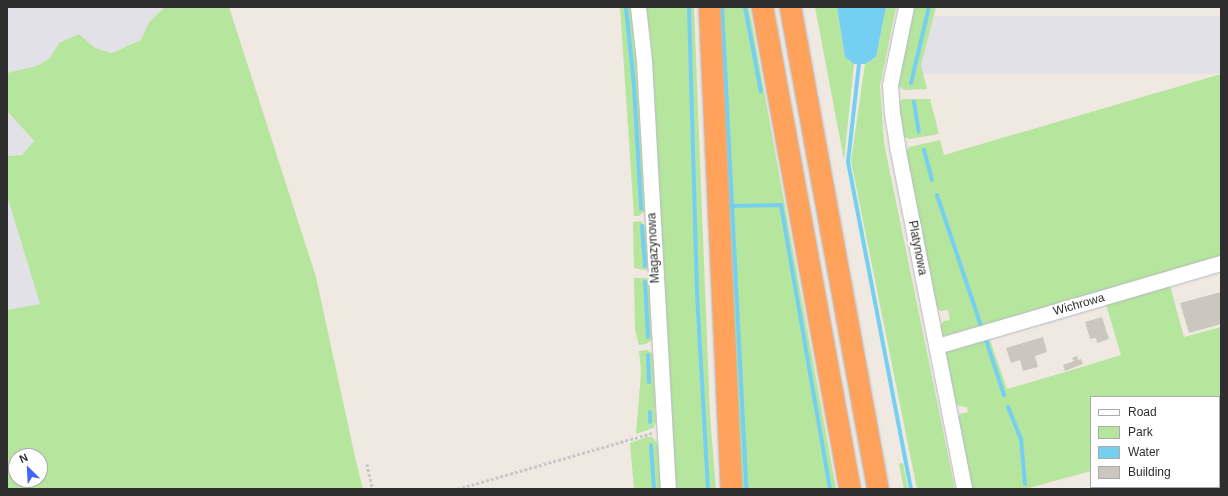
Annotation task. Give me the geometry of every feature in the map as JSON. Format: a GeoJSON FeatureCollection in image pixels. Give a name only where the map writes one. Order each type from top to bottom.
{"type":"FeatureCollection","features":[{"type":"Feature","properties":{"kind":"highway"},"geometry":{"type":"LineString","coordinates":[[709,7],[731,489]]}},
{"type":"Feature","properties":{"kind":"highway"},"geometry":{"type":"LineString","coordinates":[[762,7],[850,489]]}},
{"type":"Feature","properties":{"kind":"highway"},"geometry":{"type":"LineString","coordinates":[[790,7],[878,489]]}},
{"type":"Feature","properties":{"kind":"street","name":"Magazynowa"},"geometry":{"type":"LineString","coordinates":[[638,7],[644,62],[668,489]]}},
{"type":"Feature","properties":{"kind":"street","name":"Platynowa"},"geometry":{"type":"LineString","coordinates":[[906,7],[890,86],[892,113],[896,146],[964,489]]}},
{"type":"Feature","properties":{"kind":"street","name":"Wichrowa"},"geometry":{"type":"LineString","coordinates":[[936,346],[1221,263]]}},
{"type":"Feature","properties":{"kind":"path"},"geometry":{"type":"LineString","coordinates":[[457,489],[641,436],[664,431]]}},
{"type":"Feature","properties":{"kind":"path"},"geometry":{"type":"LineString","coordinates":[[367,464],[373,489]]}},
{"type":"Feature","properties":{"kind":"shaded area"},"geometry":{"type":"Polygon","coordinates":[[[7,7],[165,7],[149,22],[141,40],[112,53],[95,48],[79,34],[59,43],[50,58],[37,66],[7,73],[7,7]]]}},
{"type":"Feature","properties":{"kind":"shaded area"},"geometry":{"type":"Polygon","coordinates":[[[918,16],[1221,16],[1221,74],[918,74],[918,16]]]}},
{"type":"Feature","properties":{"kind":"shaded area"},"geometry":{"type":"Polygon","coordinates":[[[7,111],[34,142],[22,155],[7,156],[7,111]]]}},
{"type":"Feature","properties":{"kind":"shaded area"},"geometry":{"type":"Polygon","coordinates":[[[7,196],[40,304],[7,310],[7,196]]]}},
{"type":"Feature","properties":{"kind":"green space"},"geometry":{"type":"Polygon","coordinates":[[[165,7],[229,7],[316,277],[363,489],[7,489],[7,310],[40,304],[7,196],[7,156],[22,155],[34,141],[7,111],[7,73],[37,66],[50,58],[59,43],[79,34],[95,48],[112,53],[141,40],[149,22],[165,7]]]}},
{"type":"Feature","properties":{"kind":"green space"},"geometry":{"type":"Polygon","coordinates":[[[620,7],[631,7],[634,26],[641,119],[645,211],[639,216],[634,216],[620,7]]]}},
{"type":"Feature","properties":{"kind":"green space"},"geometry":{"type":"Polygon","coordinates":[[[646,7],[694,7],[710,415],[716,489],[676,489],[651,40],[646,7]]]}},
{"type":"Feature","properties":{"kind":"green space"},"geometry":{"type":"Polygon","coordinates":[[[717,7],[749,7],[836,489],[739,489],[717,7]]]}},
{"type":"Feature","properties":{"kind":"green space"},"geometry":{"type":"Polygon","coordinates":[[[815,7],[837,7],[845,57],[854,64],[844,160],[815,7]]]}},
{"type":"Feature","properties":{"kind":"green space"},"geometry":{"type":"Polygon","coordinates":[[[886,7],[896,7],[880,86],[884,143],[955,489],[917,489],[851,161],[865,64],[876,57],[886,7]]]}},
{"type":"Feature","properties":{"kind":"green space"},"geometry":{"type":"Polygon","coordinates":[[[913,7],[936,7],[921,65],[927,89],[904,90],[899,86],[899,76],[913,7]]]}},
{"type":"Feature","properties":{"kind":"green space"},"geometry":{"type":"Polygon","coordinates":[[[1221,74],[1221,258],[944,336],[941,335],[939,327],[944,321],[950,320],[948,310],[941,311],[935,307],[904,154],[909,147],[940,140],[944,155],[1221,74]]]}},
{"type":"Feature","properties":{"kind":"green space"},"geometry":{"type":"Polygon","coordinates":[[[903,99],[930,99],[939,134],[910,139],[902,136],[898,104],[903,99]]]}},
{"type":"Feature","properties":{"kind":"green space"},"geometry":{"type":"Polygon","coordinates":[[[641,221],[646,227],[648,269],[644,270],[634,268],[633,222],[641,221]]]}},
{"type":"Feature","properties":{"kind":"green space"},"geometry":{"type":"Polygon","coordinates":[[[634,278],[646,278],[649,281],[652,340],[646,344],[639,345],[635,330],[634,278]]]}},
{"type":"Feature","properties":{"kind":"green space"},"geometry":{"type":"Polygon","coordinates":[[[1169,282],[1184,337],[1221,327],[1221,433],[1220,396],[1090,396],[1090,471],[1025,489],[972,489],[957,417],[960,414],[968,412],[967,407],[955,405],[945,355],[947,350],[988,334],[1007,389],[1121,355],[1105,301],[1169,282]]]}},
{"type":"Feature","properties":{"kind":"green space"},"geometry":{"type":"Polygon","coordinates":[[[647,350],[653,354],[656,422],[653,428],[636,434],[641,372],[639,351],[647,350]]]}},
{"type":"Feature","properties":{"kind":"green space"},"geometry":{"type":"Polygon","coordinates":[[[647,437],[652,437],[658,445],[661,489],[634,489],[630,443],[647,437]]]}},
{"type":"Feature","properties":{"kind":"green space"},"geometry":{"type":"Polygon","coordinates":[[[903,463],[908,489],[904,489],[899,464],[903,463]]]}},
{"type":"Feature","properties":{"kind":"water"},"geometry":{"type":"Polygon","coordinates":[[[837,7],[886,7],[876,57],[865,64],[854,64],[845,57],[837,7]]]}},
{"type":"Feature","properties":{"kind":"building"},"geometry":{"type":"Polygon","coordinates":[[[1221,292],[1221,324],[1189,333],[1180,303],[1221,292]]]}},
{"type":"Feature","properties":{"kind":"building"},"geometry":{"type":"Polygon","coordinates":[[[1102,317],[1109,339],[1097,343],[1096,338],[1090,339],[1085,322],[1102,317]]]}},
{"type":"Feature","properties":{"kind":"building"},"geometry":{"type":"Polygon","coordinates":[[[1043,337],[1047,352],[1035,356],[1038,367],[1023,371],[1020,360],[1011,363],[1006,348],[1043,337]]]}},
{"type":"Feature","properties":{"kind":"building"},"geometry":{"type":"Polygon","coordinates":[[[1077,356],[1078,360],[1081,359],[1083,364],[1065,371],[1063,365],[1074,361],[1072,358],[1077,356]]]}},
{"type":"Feature","properties":{"kind":"waterway"},"geometry":{"type":"LineString","coordinates":[[626,7],[634,86],[641,209]]}},
{"type":"Feature","properties":{"kind":"waterway"},"geometry":{"type":"LineString","coordinates":[[689,7],[697,293],[708,489]]}},
{"type":"Feature","properties":{"kind":"waterway"},"geometry":{"type":"LineString","coordinates":[[722,7],[746,489]]}},
{"type":"Feature","properties":{"kind":"waterway"},"geometry":{"type":"LineString","coordinates":[[745,7],[761,92]]}},
{"type":"Feature","properties":{"kind":"waterway"},"geometry":{"type":"LineString","coordinates":[[911,83],[929,7]]}},
{"type":"Feature","properties":{"kind":"waterway"},"geometry":{"type":"LineString","coordinates":[[859,64],[848,162],[911,489]]}},
{"type":"Feature","properties":{"kind":"waterway"},"geometry":{"type":"LineString","coordinates":[[914,102],[919,132]]}},
{"type":"Feature","properties":{"kind":"waterway"},"geometry":{"type":"LineString","coordinates":[[924,150],[932,180]]}},
{"type":"Feature","properties":{"kind":"waterway"},"geometry":{"type":"LineString","coordinates":[[937,195],[981,326]]}},
{"type":"Feature","properties":{"kind":"waterway"},"geometry":{"type":"LineString","coordinates":[[731,206],[781,205],[830,489]]}},
{"type":"Feature","properties":{"kind":"waterway"},"geometry":{"type":"LineString","coordinates":[[642,226],[645,266]]}},
{"type":"Feature","properties":{"kind":"waterway"},"geometry":{"type":"LineString","coordinates":[[645,282],[648,337]]}},
{"type":"Feature","properties":{"kind":"waterway"},"geometry":{"type":"LineString","coordinates":[[986,340],[1004,395]]}},
{"type":"Feature","properties":{"kind":"waterway"},"geometry":{"type":"LineString","coordinates":[[648,355],[649,382]]}},
{"type":"Feature","properties":{"kind":"waterway"},"geometry":{"type":"LineString","coordinates":[[1008,407],[1021,439],[1025,484]]}},
{"type":"Feature","properties":{"kind":"waterway"},"geometry":{"type":"LineString","coordinates":[[650,412],[650,422]]}},
{"type":"Feature","properties":{"kind":"waterway"},"geometry":{"type":"LineString","coordinates":[[651,445],[654,489]]}}]}
